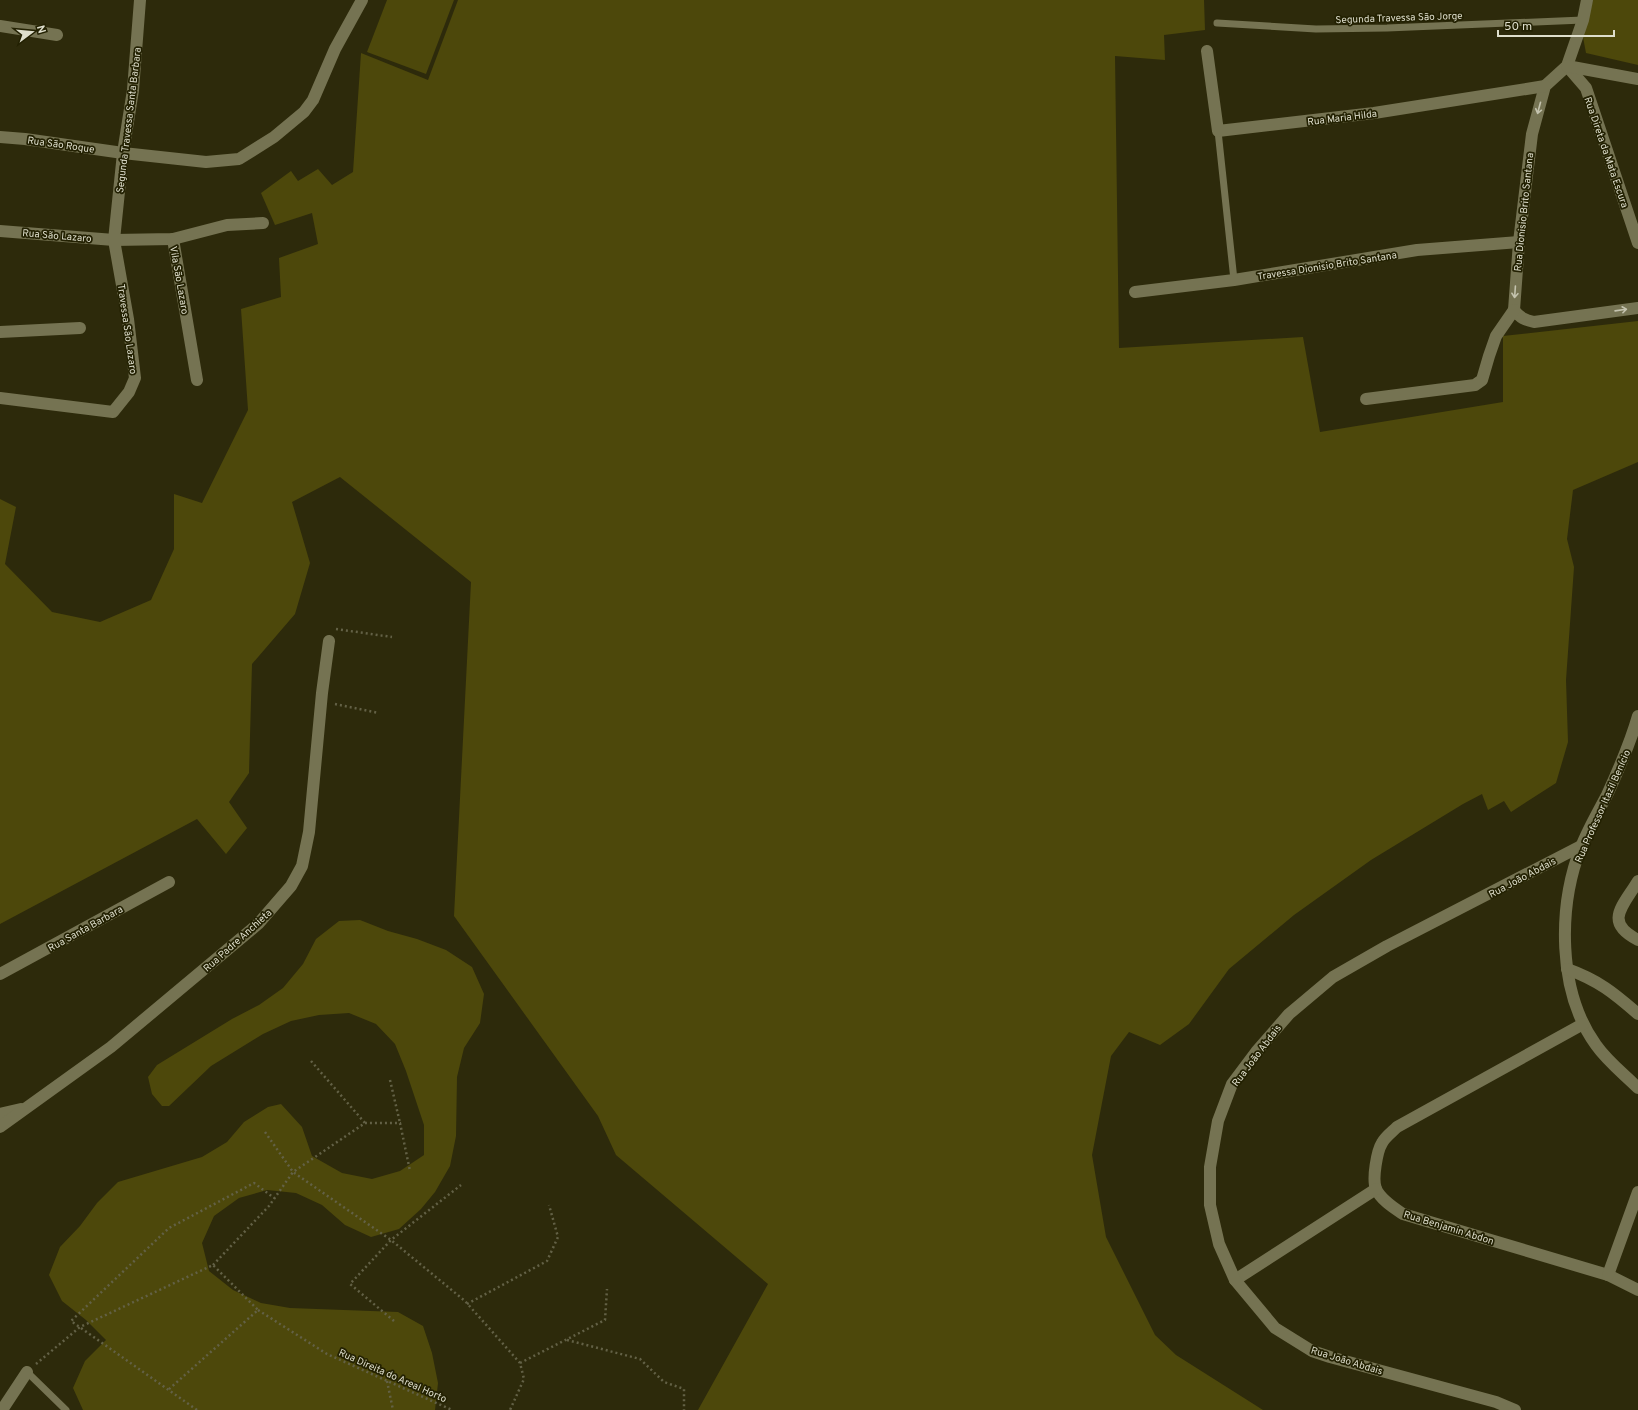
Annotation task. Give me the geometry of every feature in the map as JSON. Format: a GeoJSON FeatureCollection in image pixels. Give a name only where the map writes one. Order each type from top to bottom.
{"type":"FeatureCollection","features":[{"type":"Feature","properties":{"kind":"street","name":"Segunda Travessa Santa Barbara"},"geometry":{"type":"LineString","coordinates":[[114,240],[123,153],[133,90],[140,0]]}},
{"type":"Feature","properties":{"kind":"street","name":"Rua São Roque"},"geometry":{"type":"LineString","coordinates":[[0,137],[206,162],[239,159],[274,137],[304,112],[313,100],[335,49],[362,0]]}},
{"type":"Feature","properties":{"kind":"street"},"geometry":{"type":"LineString","coordinates":[[1545,86],[1567,66],[1583,20],[1587,0]]}},
{"type":"Feature","properties":{"kind":"street"},"geometry":{"type":"LineString","coordinates":[[0,26],[57,35]]}},
{"type":"Feature","properties":{"kind":"street"},"geometry":{"type":"LineString","coordinates":[[1207,51],[1218,131]]}},
{"type":"Feature","properties":{"kind":"street"},"geometry":{"type":"LineString","coordinates":[[1567,66],[1638,79]]}},
{"type":"Feature","properties":{"kind":"street","name":"Rua Direta da Mata Escura"},"geometry":{"type":"LineString","coordinates":[[1567,66],[1586,88],[1638,243]]}},
{"type":"Feature","properties":{"kind":"street","name":"Rua Maria Hilda"},"geometry":{"type":"LineString","coordinates":[[1218,131],[1374,113],[1545,86]]}},
{"type":"Feature","properties":{"kind":"street","name":"Rua Dionisio Brito Santana"},"geometry":{"type":"LineString","coordinates":[[1514,310],[1519,242],[1532,134],[1545,86]]}},
{"type":"Feature","properties":{"kind":"street"},"geometry":{"type":"LineString","coordinates":[[173,239],[226,225],[263,223]]}},
{"type":"Feature","properties":{"kind":"street","name":"Rua São Lazaro"},"geometry":{"type":"LineString","coordinates":[[0,230],[114,240]]}},
{"type":"Feature","properties":{"kind":"street","name":"Vila São Lazaro"},"geometry":{"type":"LineString","coordinates":[[114,240],[173,239],[197,380]]}},
{"type":"Feature","properties":{"kind":"street","name":"Travessa São Lazaro"},"geometry":{"type":"LineString","coordinates":[[0,398],[114,412],[129,392],[136,378],[128,319],[114,240]]}},
{"type":"Feature","properties":{"kind":"street","name":"Travessa Dionisio Brito Santana"},"geometry":{"type":"LineString","coordinates":[[1135,292],[1234,280],[1417,250],[1519,242]]}},
{"type":"Feature","properties":{"kind":"street"},"geometry":{"type":"LineString","coordinates":[[1366,399],[1475,385],[1482,380],[1496,336],[1514,310],[1520,317],[1527,321],[1534,322],[1638,308]]}},
{"type":"Feature","properties":{"kind":"street"},"geometry":{"type":"LineString","coordinates":[[0,332],[80,328]]}},
{"type":"Feature","properties":{"kind":"street","name":"Rua Padre Anchieta"},"geometry":{"type":"LineString","coordinates":[[0,1128],[111,1047],[231,948],[258,924],[291,886],[302,866],[309,832],[329,641]]}},
{"type":"Feature","properties":{"kind":"street","name":"Rua Professor Itazil Benício"},"geometry":{"type":"LineString","coordinates":[[1638,716],[1628,749],[1581,846],[1570,879],[1564,937],[1567,969],[1573,996],[1583,1024],[1595,1044],[1610,1063],[1638,1088]]}},
{"type":"Feature","properties":{"kind":"street","name":"Rua João Abdais"},"geometry":{"type":"LineString","coordinates":[[1515,1410],[1496,1402],[1312,1351],[1275,1328],[1235,1280],[1219,1244],[1210,1205],[1210,1167],[1218,1121],[1232,1084],[1256,1052],[1288,1014],[1333,977],[1387,946],[1581,846]]}},
{"type":"Feature","properties":{"kind":"street"},"geometry":{"type":"LineString","coordinates":[[1638,881],[1620,910],[1618,916],[1621,929],[1626,934],[1638,940]]}},
{"type":"Feature","properties":{"kind":"street","name":"Rua Santa Barbara"},"geometry":{"type":"LineString","coordinates":[[0,974],[169,882]]}},
{"type":"Feature","properties":{"kind":"street"},"geometry":{"type":"LineString","coordinates":[[1567,969],[1587,976],[1603,986],[1638,1014]]}},
{"type":"Feature","properties":{"kind":"street"},"geometry":{"type":"LineString","coordinates":[[1235,1280],[1376,1189],[1376,1165],[1382,1143],[1397,1127],[1583,1024]]}},
{"type":"Feature","properties":{"kind":"street"},"geometry":{"type":"LineString","coordinates":[[0,1114],[28,1107]]}},
{"type":"Feature","properties":{"kind":"street","name":"Rua Benjamin Abdon"},"geometry":{"type":"LineString","coordinates":[[1376,1189],[1390,1205],[1403,1214],[1608,1275],[1638,1290]]}},
{"type":"Feature","properties":{"kind":"street"},"geometry":{"type":"LineString","coordinates":[[1608,1275],[1638,1192]]}},
{"type":"Feature","properties":{"kind":"street"},"geometry":{"type":"LineString","coordinates":[[2,1410],[26,1372]]}},
{"type":"Feature","properties":{"kind":"lane","name":"Segunda Travessa São Jorge"},"geometry":{"type":"LineString","coordinates":[[1217,23],[1316,29],[1387,28],[1583,20]]}},
{"type":"Feature","properties":{"kind":"lane"},"geometry":{"type":"LineString","coordinates":[[1218,131],[1234,280]]}},
{"type":"Feature","properties":{"kind":"lane"},"geometry":{"type":"LineString","coordinates":[[26,1372],[66,1410]]}},
{"type":"Feature","properties":{"kind":"path"},"geometry":{"type":"LineString","coordinates":[[329,641],[330,631],[335,629],[392,636]]}},
{"type":"Feature","properties":{"kind":"path"},"geometry":{"type":"LineString","coordinates":[[322,701],[379,713]]}},
{"type":"Feature","properties":{"kind":"path"},"geometry":{"type":"LineString","coordinates":[[311,1061],[365,1124]]}},
{"type":"Feature","properties":{"kind":"path"},"geometry":{"type":"LineString","coordinates":[[390,1080],[410,1171]]}},
{"type":"Feature","properties":{"kind":"path"},"geometry":{"type":"LineString","coordinates":[[26,1372],[80,1327],[213,1266],[269,1206],[293,1172],[365,1124],[400,1124]]}},
{"type":"Feature","properties":{"kind":"path"},"geometry":{"type":"LineString","coordinates":[[265,1132],[293,1172],[391,1240],[468,1304],[520,1364],[524,1379],[510,1410]]}},
{"type":"Feature","properties":{"kind":"path"},"geometry":{"type":"LineString","coordinates":[[197,1410],[70,1321],[169,1228],[254,1183],[274,1198]]}},
{"type":"Feature","properties":{"kind":"path"},"geometry":{"type":"LineString","coordinates":[[394,1321],[350,1284],[391,1240],[461,1185]]}},
{"type":"Feature","properties":{"kind":"path"},"geometry":{"type":"LineString","coordinates":[[468,1304],[547,1261],[558,1236],[549,1205]]}},
{"type":"Feature","properties":{"kind":"path","name":"Rua Direita do Areal Horto"},"geometry":{"type":"LineString","coordinates":[[213,1266],[258,1310],[328,1354],[452,1410]]}},
{"type":"Feature","properties":{"kind":"path"},"geometry":{"type":"LineString","coordinates":[[520,1364],[605,1320],[607,1290]]}},
{"type":"Feature","properties":{"kind":"path"},"geometry":{"type":"LineString","coordinates":[[168,1390],[258,1310]]}},
{"type":"Feature","properties":{"kind":"path"},"geometry":{"type":"LineString","coordinates":[[567,1340],[640,1359],[664,1382],[684,1390],[684,1410]]}},
{"type":"Feature","properties":{"kind":"path"},"geometry":{"type":"LineString","coordinates":[[387,1381],[393,1410]]}},
{"type":"Feature","properties":{"kind":"shaded area"},"geometry":{"type":"Polygon","coordinates":[[[387,0],[454,0],[426,74],[367,52],[387,0]]]}},
{"type":"Feature","properties":{"kind":"shaded area"},"geometry":{"type":"Polygon","coordinates":[[[458,0],[1204,0],[1205,30],[1164,35],[1165,60],[1115,56],[1119,348],[1303,337],[1320,432],[1503,402],[1503,336],[1638,321],[1638,462],[1573,490],[1567,539],[1574,567],[1566,680],[1568,742],[1556,783],[1511,812],[1504,801],[1488,810],[1482,794],[1371,860],[1294,915],[1229,969],[1189,1024],[1160,1045],[1129,1032],[1111,1056],[1092,1155],[1106,1237],[1155,1335],[1176,1355],[1263,1410],[698,1410],[768,1284],[616,1155],[598,1116],[454,916],[471,582],[340,477],[292,502],[310,563],[295,614],[252,664],[249,773],[229,802],[247,828],[226,854],[197,819],[0,924],[0,499],[16,507],[5,564],[52,612],[100,622],[151,600],[174,549],[174,494],[202,503],[248,410],[241,309],[281,297],[279,258],[318,244],[312,213],[275,225],[261,193],[291,171],[298,181],[318,169],[332,185],[353,172],[361,53],[428,80],[458,0]]]}},
{"type":"Feature","properties":{"kind":"shaded area"},"geometry":{"type":"Polygon","coordinates":[[[1593,0],[1638,0],[1638,65],[1586,53],[1583,37],[1593,0]]]}},
{"type":"Feature","properties":{"kind":"shaded area"},"geometry":{"type":"Polygon","coordinates":[[[360,920],[446,950],[472,967],[484,994],[480,1023],[464,1048],[457,1077],[456,1136],[450,1166],[435,1192],[421,1209],[399,1229],[371,1237],[345,1225],[322,1205],[296,1193],[267,1190],[239,1198],[214,1216],[202,1243],[209,1271],[233,1290],[261,1303],[290,1308],[398,1312],[423,1326],[432,1353],[438,1383],[435,1410],[83,1410],[73,1388],[85,1361],[106,1340],[86,1320],[62,1301],[49,1275],[60,1247],[80,1226],[97,1203],[118,1182],[202,1157],[227,1142],[244,1122],[268,1107],[281,1104],[302,1127],[312,1156],[342,1173],[372,1179],[400,1171],[424,1155],[424,1125],[406,1071],[395,1044],[376,1024],[349,1013],[319,1015],[291,1021],[263,1034],[211,1066],[169,1106],[162,1106],[152,1094],[148,1077],[157,1065],[232,1019],[259,1005],[283,988],[303,964],[316,939],[339,921],[360,920]]]}}]}
